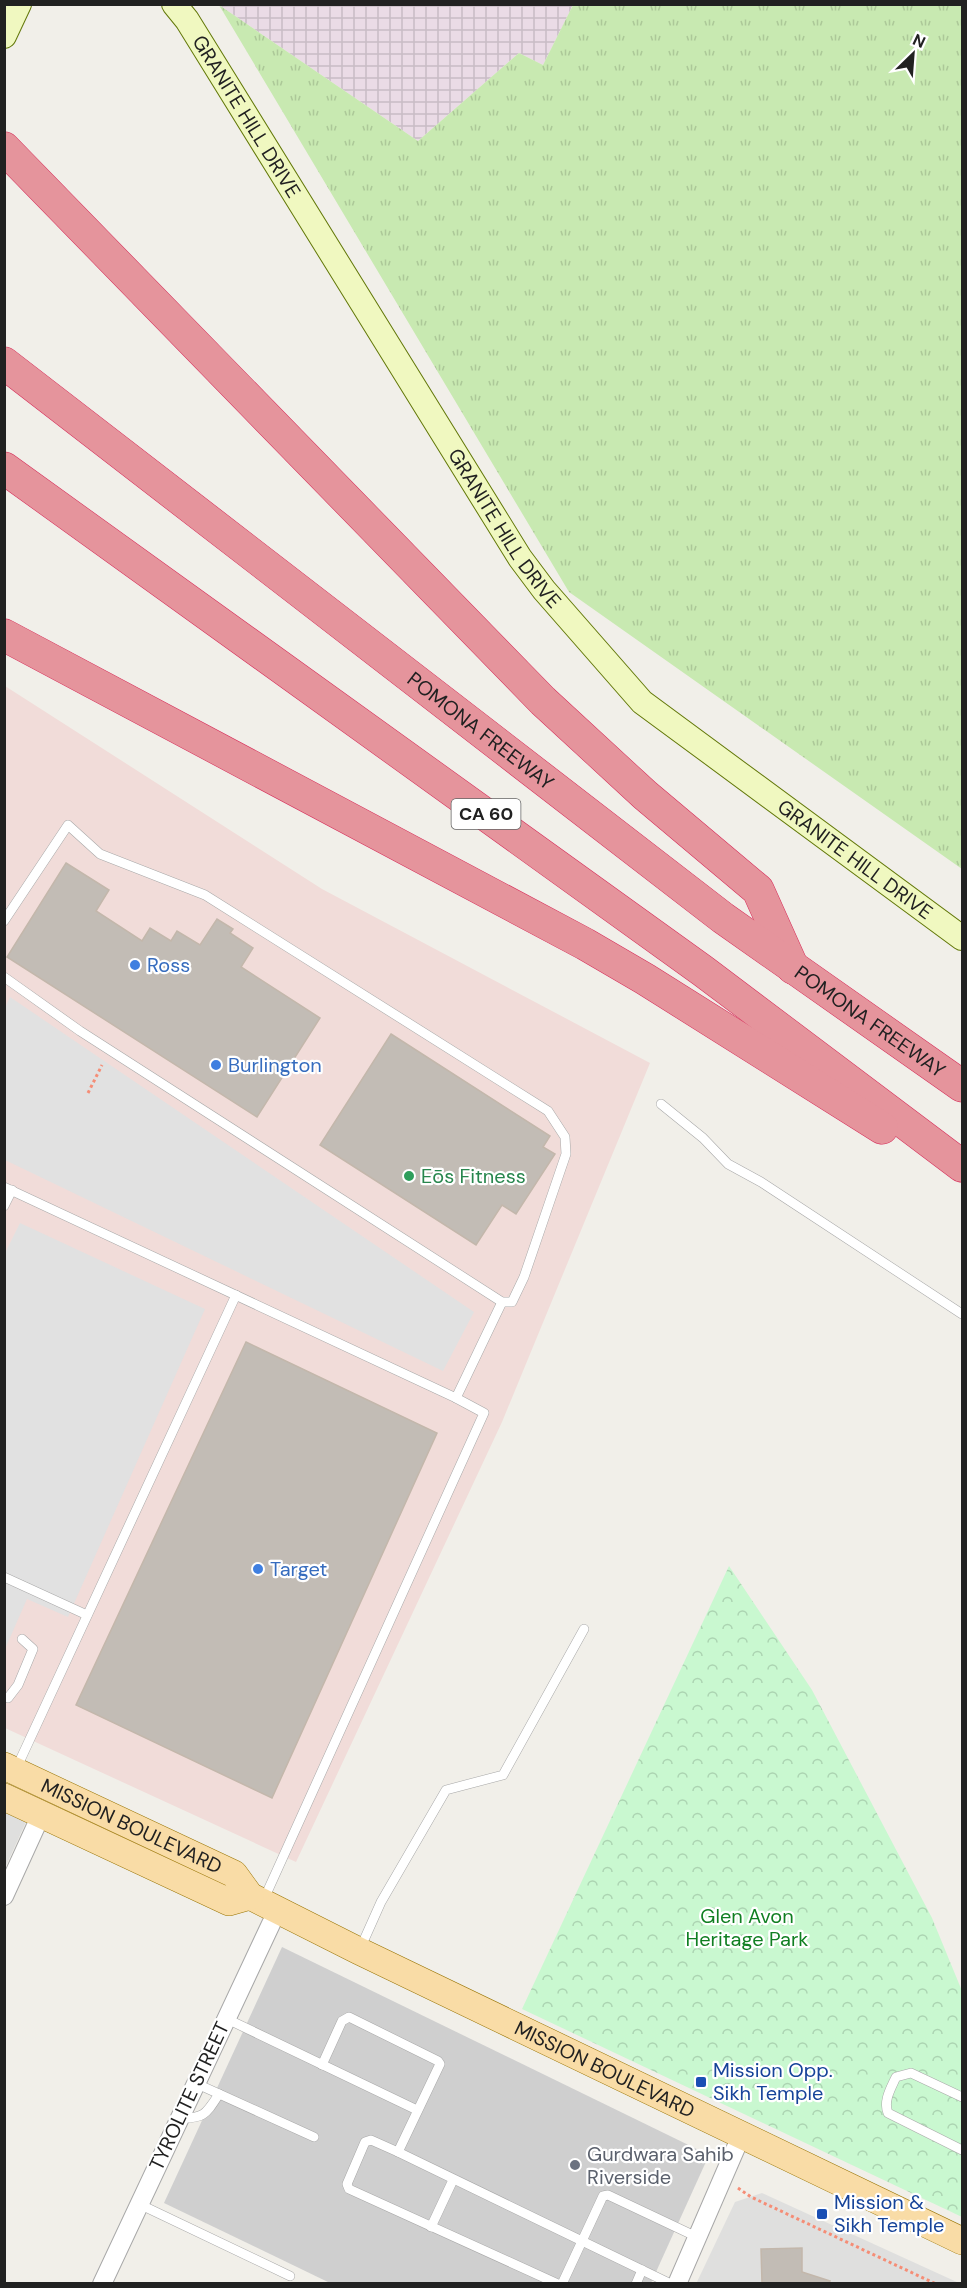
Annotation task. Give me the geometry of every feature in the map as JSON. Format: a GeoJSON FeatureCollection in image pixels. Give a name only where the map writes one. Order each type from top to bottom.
{"type":"FeatureCollection","features":[{"type":"Feature","properties":{"kind":"highway"},"geometry":{"type":"LineString","coordinates":[[4,148],[543,701],[645,795],[758,890],[793,968]]}},
{"type":"Feature","properties":{"kind":"highway","name":"POMONA FREEWAY"},"geometry":{"type":"LineString","coordinates":[[4,363],[723,918],[963,1086]]}},
{"type":"Feature","properties":{"kind":"highway","name":"CA 60"},"geometry":{"type":"LineString","coordinates":[[4,468],[703,971],[963,1166]]}},
{"type":"Feature","properties":{"kind":"highway"},"geometry":{"type":"LineString","coordinates":[[4,635],[585,944],[645,979],[963,1179]]}},
{"type":"Feature","properties":{"kind":"main road","name":"MISSION BOULEVARD"},"geometry":{"type":"LineString","coordinates":[[8,1782],[41,1815],[229,1902],[264,1902]]}},
{"type":"Feature","properties":{"kind":"main road","name":"MISSION BOULEVARD"},"geometry":{"type":"LineString","coordinates":[[8,1782],[234,1874],[264,1902],[359,1952],[963,2241]]}},
{"type":"Feature","properties":{"kind":"street","name":"GRANITE HILL DRIVE"},"geometry":{"type":"LineString","coordinates":[[174,4],[187,20],[508,538],[544,590],[642,702],[963,938]]}},
{"type":"Feature","properties":{"kind":"street"},"geometry":{"type":"LineString","coordinates":[[4,36],[16,6]]}},
{"type":"Feature","properties":{"kind":"street"},"geometry":{"type":"LineString","coordinates":[[4,1896],[41,1815]]}},
{"type":"Feature","properties":{"kind":"street","name":"TYROLITE STREET"},"geometry":{"type":"LineString","coordinates":[[102,2283],[225,2018],[264,1902]]}},
{"type":"Feature","properties":{"kind":"street"},"geometry":{"type":"LineString","coordinates":[[677,2283],[741,2136]]}},
{"type":"Feature","properties":{"kind":"lane"},"geometry":{"type":"LineString","coordinates":[[4,921],[68,825],[100,854],[205,895],[548,1111],[565,1137],[566,1154],[524,1277],[512,1302],[502,1302],[80,1031],[4,977]]}},
{"type":"Feature","properties":{"kind":"lane"},"geometry":{"type":"LineString","coordinates":[[661,1104],[702,1138],[728,1164],[761,1182],[963,1314]]}},
{"type":"Feature","properties":{"kind":"lane"},"geometry":{"type":"LineString","coordinates":[[4,1206],[8,1189],[484,1413],[264,1902]]}},
{"type":"Feature","properties":{"kind":"lane"},"geometry":{"type":"LineString","coordinates":[[8,1782],[236,1295]]}},
{"type":"Feature","properties":{"kind":"lane"},"geometry":{"type":"LineString","coordinates":[[456,1398],[502,1302]]}},
{"type":"Feature","properties":{"kind":"lane"},"geometry":{"type":"LineString","coordinates":[[4,1577],[87,1616]]}},
{"type":"Feature","properties":{"kind":"lane"},"geometry":{"type":"LineString","coordinates":[[359,1952],[381,1902],[446,1790],[502,1775],[584,1629]]}},
{"type":"Feature","properties":{"kind":"lane"},"geometry":{"type":"LineString","coordinates":[[4,1697],[8,1698],[18,1685],[33,1649],[22,1639]]}},
{"type":"Feature","properties":{"kind":"lane"},"geometry":{"type":"LineString","coordinates":[[322,2065],[342,2021],[349,2017],[438,2061],[440,2064],[398,2152]]}},
{"type":"Feature","properties":{"kind":"lane"},"geometry":{"type":"LineString","coordinates":[[225,2018],[417,2110]]}},
{"type":"Feature","properties":{"kind":"lane"},"geometry":{"type":"LineString","coordinates":[[963,2097],[911,2073],[902,2074],[896,2077],[885,2108],[888,2113],[963,2150]]}},
{"type":"Feature","properties":{"kind":"lane"},"geometry":{"type":"LineString","coordinates":[[195,2083],[314,2138]]}},
{"type":"Feature","properties":{"kind":"lane"},"geometry":{"type":"LineString","coordinates":[[179,2118],[196,2119],[206,2113],[219,2094]]}},
{"type":"Feature","properties":{"kind":"lane"},"geometry":{"type":"LineString","coordinates":[[671,2283],[582,2240],[453,2180],[398,2152],[370,2140],[365,2142],[347,2184],[349,2189],[560,2283],[582,2240],[603,2196],[608,2195],[697,2237]]}},
{"type":"Feature","properties":{"kind":"lane"},"geometry":{"type":"LineString","coordinates":[[431,2227],[453,2180]]}},
{"type":"Feature","properties":{"kind":"lane"},"geometry":{"type":"LineString","coordinates":[[139,2204],[290,2276]]}},
{"type":"Feature","properties":{"kind":"lane"},"geometry":{"type":"LineString","coordinates":[[636,2283],[642,2270]]}},
{"type":"Feature","properties":{"kind":"path"},"geometry":{"type":"LineString","coordinates":[[88,1093],[102,1065]]}},
{"type":"Feature","properties":{"kind":"path"},"geometry":{"type":"LineString","coordinates":[[723,2176],[751,2197],[936,2283]]}},
{"type":"Feature","properties":{"kind":"shaded area"},"geometry":{"type":"Polygon","coordinates":[[[219,5],[573,5],[543,65],[519,53],[418,141],[219,5]]]}},
{"type":"Feature","properties":{"kind":"shaded area"},"geometry":{"type":"Polygon","coordinates":[[[5,686],[322,889],[650,1063],[502,1422],[296,1862],[5,1728],[5,686]]]}},
{"type":"Feature","properties":{"kind":"shaded area"},"geometry":{"type":"Polygon","coordinates":[[[10,997],[474,1312],[443,1371],[5,1160],[4,1010],[10,997]]]}},
{"type":"Feature","properties":{"kind":"shaded area"},"geometry":{"type":"Polygon","coordinates":[[[20,1223],[205,1309],[68,1617],[27,1599],[5,1649],[4,1255],[20,1223]]]}},
{"type":"Feature","properties":{"kind":"shaded area"},"geometry":{"type":"Polygon","coordinates":[[[5,1812],[26,1822],[5,1868],[5,1812]]]}},
{"type":"Feature","properties":{"kind":"shaded area"},"geometry":{"type":"Polygon","coordinates":[[[282,1947],[709,2155],[651,2283],[330,2283],[164,2203],[282,1947]]]}},
{"type":"Feature","properties":{"kind":"shaded area"},"geometry":{"type":"Polygon","coordinates":[[[762,2193],[959,2283],[696,2284],[735,2202],[762,2193]]]}},
{"type":"Feature","properties":{"kind":"green space"},"geometry":{"type":"Polygon","coordinates":[[[219,5],[418,141],[519,53],[543,65],[573,5],[962,5],[962,869],[569,592],[219,5]]]}},
{"type":"Feature","properties":{"kind":"green space","name":"Glen Avon Heritage Park"},"geometry":{"type":"Polygon","coordinates":[[[729,1566],[812,1690],[932,1918],[962,1991],[962,2217],[522,2009],[729,1566]]]}},
{"type":"Feature","properties":{"kind":"building"},"geometry":{"type":"Polygon","coordinates":[[[66,863],[109,890],[96,911],[142,941],[150,928],[171,941],[177,931],[200,945],[217,919],[233,929],[230,933],[253,948],[241,967],[320,1018],[257,1117],[7,957],[66,863]]]}},
{"type":"Feature","properties":{"kind":"building"},"geometry":{"type":"Polygon","coordinates":[[[391,1034],[550,1136],[543,1147],[555,1154],[516,1214],[502,1205],[476,1245],[320,1145],[391,1034]]]}},
{"type":"Feature","properties":{"kind":"building","name":"Target"},"geometry":{"type":"Polygon","coordinates":[[[246,1342],[437,1433],[272,1798],[76,1705],[246,1342]]]}},
{"type":"Feature","properties":{"kind":"building"},"geometry":{"type":"Polygon","coordinates":[[[802,2248],[802,2272],[830,2281],[829,2283],[762,2283],[761,2249],[802,2248]]]}},
{"type":"Feature","properties":{"kind":"place","name":"Ross"},"geometry":{"type":"Point","coordinates":[135,965]}},
{"type":"Feature","properties":{"kind":"place","name":"Burlington"},"geometry":{"type":"Point","coordinates":[216,1065]}},
{"type":"Feature","properties":{"kind":"place","name":"Eōs Fitness"},"geometry":{"type":"Point","coordinates":[409,1176]}},
{"type":"Feature","properties":{"kind":"place","name":"Target"},"geometry":{"type":"Point","coordinates":[258,1569]}},
{"type":"Feature","properties":{"kind":"place","name":"Mission Opp. Sikh Temple"},"geometry":{"type":"Point","coordinates":[701,2082]}},
{"type":"Feature","properties":{"kind":"place","name":"Gurdwara Sahib Riverside"},"geometry":{"type":"Point","coordinates":[575,2165]}},
{"type":"Feature","properties":{"kind":"place","name":"Mission & Sikh Temple"},"geometry":{"type":"Point","coordinates":[822,2214]}}]}
